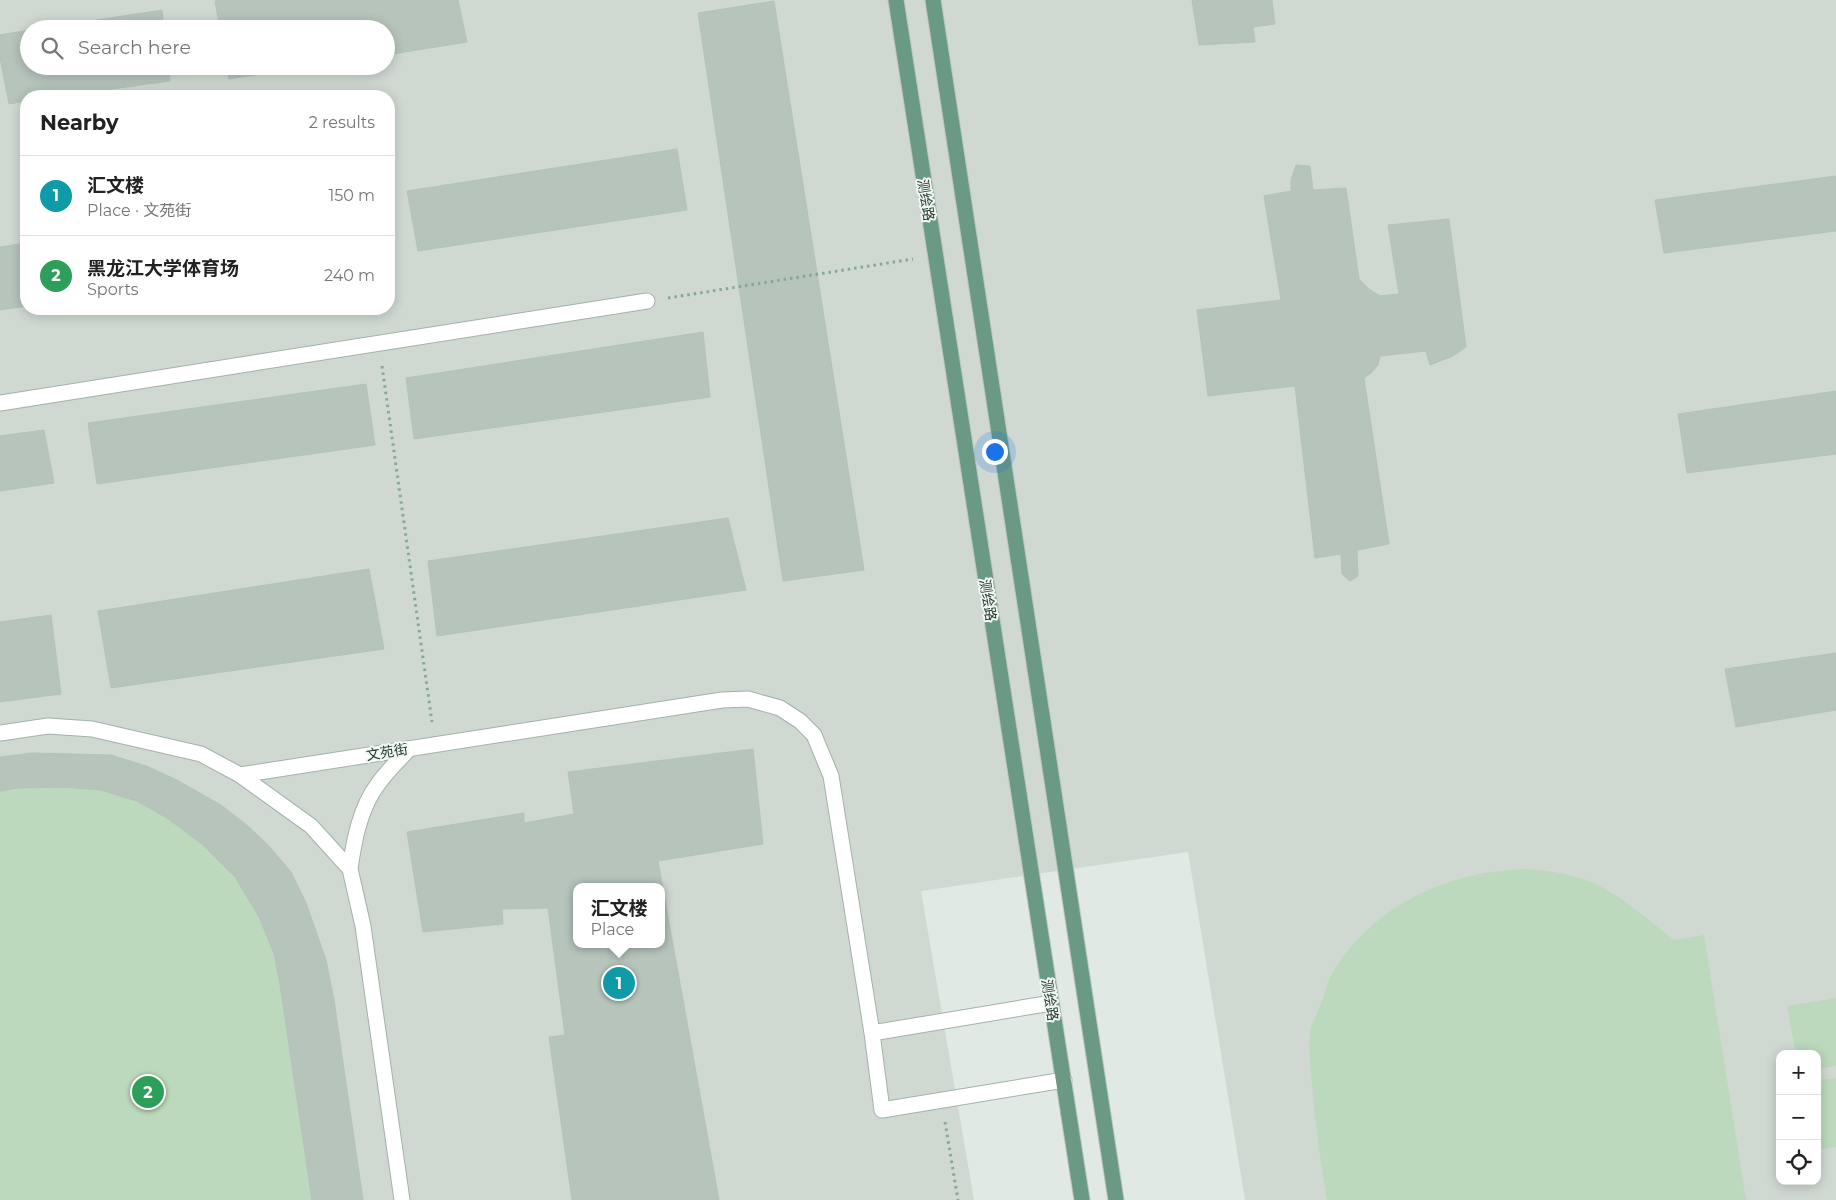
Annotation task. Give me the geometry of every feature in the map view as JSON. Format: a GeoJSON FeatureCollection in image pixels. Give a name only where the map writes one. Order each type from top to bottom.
{"type":"FeatureCollection","features":[{"type":"Feature","properties":{"kind":"main road","name":"测绘路"},"geometry":{"type":"LineString","coordinates":[[896,0],[1082,1200]]}},
{"type":"Feature","properties":{"kind":"main road"},"geometry":{"type":"LineString","coordinates":[[933,0],[1116,1200]]}},
{"type":"Feature","properties":{"kind":"street"},"geometry":{"type":"LineString","coordinates":[[0,403],[647,301]]}},
{"type":"Feature","properties":{"kind":"street","name":"文苑街"},"geometry":{"type":"LineString","coordinates":[[240,775],[722,700],[748,699],[780,708],[800,721],[814,735],[831,776],[872,1033],[882,1110],[942,1100]]}},
{"type":"Feature","properties":{"kind":"street"},"geometry":{"type":"LineString","coordinates":[[0,733],[48,726],[92,728],[201,754],[240,775],[311,826],[350,869]]}},
{"type":"Feature","properties":{"kind":"street"},"geometry":{"type":"LineString","coordinates":[[402,1200],[363,926],[350,869],[354,842],[366,804],[377,784],[409,749]]}},
{"type":"Feature","properties":{"kind":"street"},"geometry":{"type":"LineString","coordinates":[[872,1033],[1050,1003]]}},
{"type":"Feature","properties":{"kind":"street"},"geometry":{"type":"LineString","coordinates":[[942,1100],[1064,1080]]}},
{"type":"Feature","properties":{"kind":"path"},"geometry":{"type":"LineString","coordinates":[[647,301],[935,255]]}},
{"type":"Feature","properties":{"kind":"path"},"geometry":{"type":"LineString","coordinates":[[379,344],[436,745]]}},
{"type":"Feature","properties":{"kind":"path"},"geometry":{"type":"LineString","coordinates":[[942,1100],[958,1200]]}},
{"type":"Feature","properties":{"kind":"shaded area"},"geometry":{"type":"Polygon","coordinates":[[[0,0],[1836,0],[1836,1200],[1245,1200],[1188,852],[921,891],[974,1200],[0,1200],[0,0]]]}},
{"type":"Feature","properties":{"kind":"green space"},"geometry":{"type":"Polygon","coordinates":[[[64,787],[118,795],[135,800],[153,809],[202,844],[234,878],[247,896],[258,915],[266,936],[280,984],[312,1200],[0,1200],[0,791],[18,788],[64,787]]]}},
{"type":"Feature","properties":{"kind":"green space"},"geometry":{"type":"Polygon","coordinates":[[[1523,869],[1566,874],[1602,887],[1613,893],[1674,940],[1704,935],[1746,1200],[1327,1200],[1312,1088],[1309,1044],[1311,1027],[1330,977],[1347,952],[1366,931],[1388,913],[1412,898],[1438,886],[1466,877],[1523,869]]]}},
{"type":"Feature","properties":{"kind":"green space"},"geometry":{"type":"Polygon","coordinates":[[[1836,998],[1836,1066],[1821,1068],[1821,1050],[1795,1050],[1787,1006],[1836,998]]]}},
{"type":"Feature","properties":{"kind":"green space"},"geometry":{"type":"Polygon","coordinates":[[[1836,1078],[1836,1147],[1821,1149],[1821,1095],[1821,1080],[1836,1078]]]}},
{"type":"Feature","properties":{"kind":"building"},"geometry":{"type":"Polygon","coordinates":[[[458,0],[467,42],[395,54],[395,20],[218,20],[215,1],[458,0]]]}},
{"type":"Feature","properties":{"kind":"building"},"geometry":{"type":"Polygon","coordinates":[[[1192,0],[1272,0],[1275,24],[1253,27],[1255,42],[1199,45],[1192,0]]]}},
{"type":"Feature","properties":{"kind":"building"},"geometry":{"type":"Polygon","coordinates":[[[774,1],[864,570],[783,581],[698,13],[774,1]]]}},
{"type":"Feature","properties":{"kind":"building"},"geometry":{"type":"Polygon","coordinates":[[[162,10],[163,20],[97,20],[162,10]]]}},
{"type":"Feature","properties":{"kind":"building"},"geometry":{"type":"Polygon","coordinates":[[[20,32],[20,75],[170,75],[170,81],[105,90],[20,90],[20,102],[9,104],[0,58],[0,35],[20,32]]]}},
{"type":"Feature","properties":{"kind":"building"},"geometry":{"type":"Polygon","coordinates":[[[228,75],[254,75],[229,79],[228,75]]]}},
{"type":"Feature","properties":{"kind":"building"},"geometry":{"type":"Polygon","coordinates":[[[677,149],[687,210],[418,251],[407,191],[677,149]]]}},
{"type":"Feature","properties":{"kind":"building"},"geometry":{"type":"Polygon","coordinates":[[[1296,165],[1310,166],[1313,190],[1346,188],[1359,279],[1380,296],[1399,294],[1388,225],[1449,219],[1466,347],[1453,356],[1430,365],[1426,351],[1380,356],[1378,365],[1364,378],[1389,544],[1357,550],[1358,576],[1350,581],[1342,574],[1341,554],[1315,558],[1295,386],[1208,396],[1197,310],[1281,300],[1264,196],[1291,191],[1291,180],[1296,165]]]}},
{"type":"Feature","properties":{"kind":"building"},"geometry":{"type":"Polygon","coordinates":[[[1836,176],[1836,231],[1664,253],[1655,200],[1836,176]]]}},
{"type":"Feature","properties":{"kind":"building"},"geometry":{"type":"Polygon","coordinates":[[[20,244],[20,307],[0,310],[0,247],[20,244]]]}},
{"type":"Feature","properties":{"kind":"building"},"geometry":{"type":"Polygon","coordinates":[[[703,332],[710,397],[414,439],[406,378],[703,332]]]}},
{"type":"Feature","properties":{"kind":"building"},"geometry":{"type":"Polygon","coordinates":[[[366,384],[375,445],[97,484],[88,423],[366,384]]]}},
{"type":"Feature","properties":{"kind":"building"},"geometry":{"type":"Polygon","coordinates":[[[1836,391],[1836,454],[1687,473],[1678,414],[1836,391]]]}},
{"type":"Feature","properties":{"kind":"building"},"geometry":{"type":"Polygon","coordinates":[[[44,430],[54,483],[0,491],[0,436],[44,430]]]}},
{"type":"Feature","properties":{"kind":"building"},"geometry":{"type":"Polygon","coordinates":[[[728,518],[746,590],[437,636],[428,561],[728,518]]]}},
{"type":"Feature","properties":{"kind":"building"},"geometry":{"type":"Polygon","coordinates":[[[369,569],[384,649],[111,688],[98,611],[369,569]]]}},
{"type":"Feature","properties":{"kind":"building"},"geometry":{"type":"Polygon","coordinates":[[[51,615],[61,694],[0,702],[0,622],[51,615]]]}},
{"type":"Feature","properties":{"kind":"building"},"geometry":{"type":"Polygon","coordinates":[[[1836,653],[1836,710],[1736,727],[1725,669],[1836,653]]]}},
{"type":"Feature","properties":{"kind":"building"},"geometry":{"type":"Polygon","coordinates":[[[753,749],[763,844],[658,861],[662,883],[573,883],[573,948],[665,948],[665,900],[719,1200],[572,1200],[549,1037],[565,1035],[548,908],[502,909],[503,924],[423,932],[407,832],[524,813],[524,823],[574,814],[568,772],[753,749]]]}},
{"type":"Feature","properties":{"kind":"building"},"geometry":{"type":"Polygon","coordinates":[[[32,753],[111,755],[146,766],[175,779],[221,805],[248,826],[269,846],[291,872],[306,903],[326,960],[334,1000],[363,1200],[312,1200],[274,954],[259,917],[235,877],[202,844],[167,818],[137,801],[100,790],[64,787],[18,788],[0,791],[0,757],[32,753]]]}},
{"type":"Feature","properties":{"kind":"place","name":"汇文楼"},"geometry":{"type":"Point","coordinates":[619,983]}},
{"type":"Feature","properties":{"kind":"place","name":"黑龙江大学体育场"},"geometry":{"type":"Point","coordinates":[148,1092]}}]}
